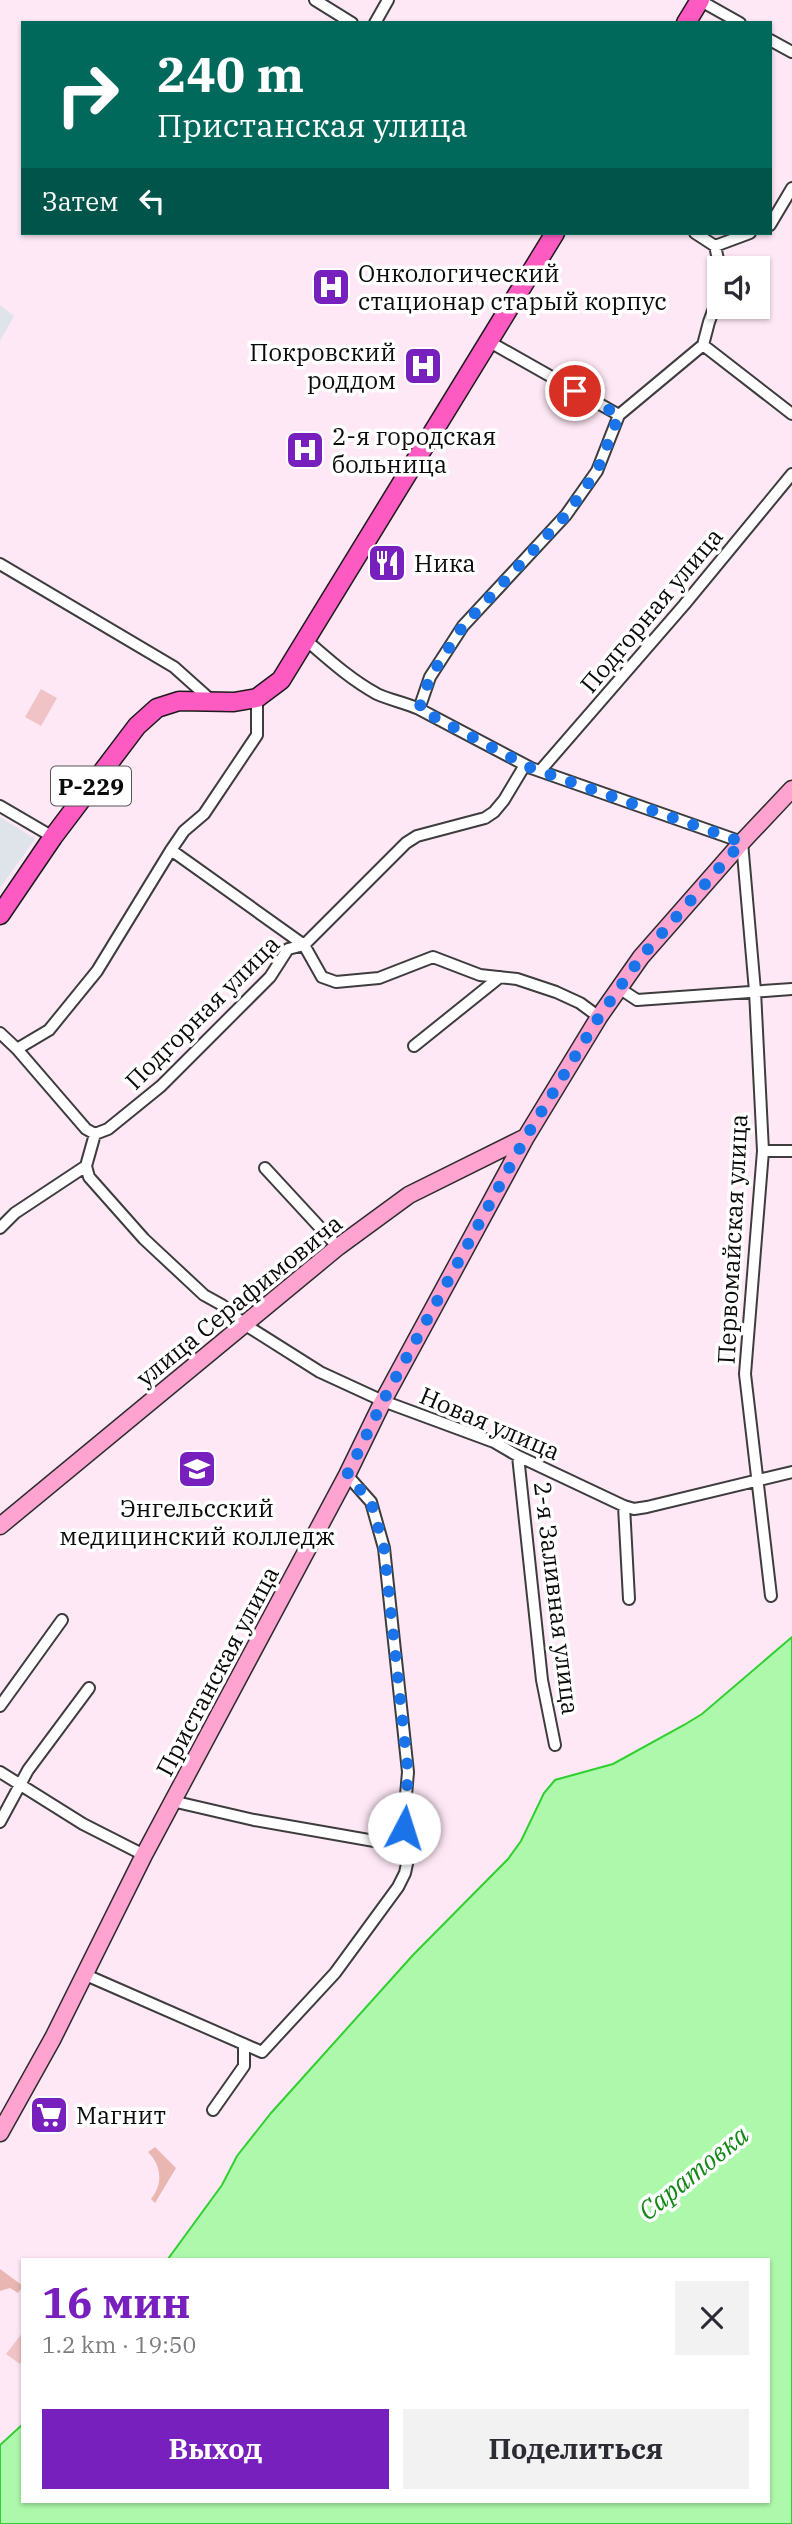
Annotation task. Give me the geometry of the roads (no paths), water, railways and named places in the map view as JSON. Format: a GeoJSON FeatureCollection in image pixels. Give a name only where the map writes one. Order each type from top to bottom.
{"type":"FeatureCollection","features":[{"type":"Feature","properties":{"kind":"main road"},"geometry":{"type":"LineString","coordinates":[[687,21],[700,0]]}},
{"type":"Feature","properties":{"kind":"main road"},"geometry":{"type":"LineString","coordinates":[[257,698],[281,680],[554,235]]}},
{"type":"Feature","properties":{"kind":"main road","name":"Р-229"},"geometry":{"type":"LineString","coordinates":[[0,915],[53,837],[136,726],[158,708],[179,701],[234,702],[257,698]]}},
{"type":"Feature","properties":{"kind":"street"},"geometry":{"type":"LineString","coordinates":[[314,0],[349,21]]}},
{"type":"Feature","properties":{"kind":"street"},"geometry":{"type":"LineString","coordinates":[[376,21],[388,0]]}},
{"type":"Feature","properties":{"kind":"street"},"geometry":{"type":"LineString","coordinates":[[700,0],[737,21]]}},
{"type":"Feature","properties":{"kind":"street"},"geometry":{"type":"LineString","coordinates":[[772,41],[792,52]]}},
{"type":"Feature","properties":{"kind":"street"},"geometry":{"type":"LineString","coordinates":[[772,222],[792,188]]}},
{"type":"Feature","properties":{"kind":"street"},"geometry":{"type":"LineString","coordinates":[[698,235],[715,246],[717,256]]}},
{"type":"Feature","properties":{"kind":"street"},"geometry":{"type":"LineString","coordinates":[[715,246],[745,235]]}},
{"type":"Feature","properties":{"kind":"street"},"geometry":{"type":"LineString","coordinates":[[419,709],[430,677],[463,626],[566,515],[597,471],[619,415],[704,345],[710,319]]}},
{"type":"Feature","properties":{"kind":"street"},"geometry":{"type":"LineString","coordinates":[[488,341],[619,415]]}},
{"type":"Feature","properties":{"kind":"street"},"geometry":{"type":"LineString","coordinates":[[704,345],[792,414]]}},
{"type":"Feature","properties":{"kind":"street","name":"Подгорная улица"},"geometry":{"type":"LineString","coordinates":[[540,771],[684,605],[792,474]]}},
{"type":"Feature","properties":{"kind":"street"},"geometry":{"type":"LineString","coordinates":[[0,564],[174,667],[212,701]]}},
{"type":"Feature","properties":{"kind":"street"},"geometry":{"type":"LineString","coordinates":[[306,640],[360,684],[381,696],[419,709],[525,765],[742,842]]}},
{"type":"Feature","properties":{"kind":"street"},"geometry":{"type":"LineString","coordinates":[[17,1049],[49,1030],[97,971],[171,850],[184,831],[204,814],[257,735],[257,698]]}},
{"type":"Feature","properties":{"kind":"street","name":"Подгорная улица"},"geometry":{"type":"LineString","coordinates":[[95,1134],[108,1129],[161,1086],[270,977],[288,949],[304,945],[406,843],[417,836],[485,818],[494,812],[525,765]]}},
{"type":"Feature","properties":{"kind":"street","name":"Пристанская улица"},"geometry":{"type":"LineString","coordinates":[[0,2133],[86,1975],[144,1855],[347,1475],[383,1401],[526,1137],[599,1017],[641,957],[792,789]]}},
{"type":"Feature","properties":{"kind":"street"},"geometry":{"type":"LineString","coordinates":[[0,806],[53,837]]}},
{"type":"Feature","properties":{"kind":"street","name":"Первомайская улица"},"geometry":{"type":"LineString","coordinates":[[742,842],[755,992],[763,1151],[745,1374],[771,1596]]}},
{"type":"Feature","properties":{"kind":"street"},"geometry":{"type":"LineString","coordinates":[[171,850],[304,945],[322,977],[336,982],[379,978],[433,957],[480,975],[517,979],[556,992],[580,1003],[599,1017]]}},
{"type":"Feature","properties":{"kind":"street"},"geometry":{"type":"LineString","coordinates":[[414,1046],[500,977]]}},
{"type":"Feature","properties":{"kind":"street"},"geometry":{"type":"LineString","coordinates":[[619,988],[637,1000],[792,989]]}},
{"type":"Feature","properties":{"kind":"street"},"geometry":{"type":"LineString","coordinates":[[0,1033],[86,1129],[95,1134],[86,1166],[15,1213],[0,1227]]}},
{"type":"Feature","properties":{"kind":"street","name":"улица Серафимовича"},"geometry":{"type":"LineString","coordinates":[[0,1526],[338,1247],[409,1195],[526,1137]]}},
{"type":"Feature","properties":{"kind":"street"},"geometry":{"type":"LineString","coordinates":[[763,1151],[792,1151]]}},
{"type":"Feature","properties":{"kind":"street","name":"Новая улица"},"geometry":{"type":"LineString","coordinates":[[86,1166],[89,1177],[144,1239],[204,1295],[222,1305],[244,1324],[320,1372],[383,1401],[494,1442],[624,1506],[634,1509],[647,1507],[792,1472]]}},
{"type":"Feature","properties":{"kind":"street"},"geometry":{"type":"LineString","coordinates":[[265,1168],[338,1247]]}},
{"type":"Feature","properties":{"kind":"street","name":"2-я Заливная улица"},"geometry":{"type":"LineString","coordinates":[[518,1456],[542,1680],[555,1745]]}},
{"type":"Feature","properties":{"kind":"street"},"geometry":{"type":"LineString","coordinates":[[86,1975],[262,2052],[335,1973],[398,1887],[408,1859],[402,1842],[408,1772],[384,1548],[371,1502],[347,1475]]}},
{"type":"Feature","properties":{"kind":"street"},"geometry":{"type":"LineString","coordinates":[[624,1506],[629,1599]]}},
{"type":"Feature","properties":{"kind":"street"},"geometry":{"type":"LineString","coordinates":[[0,1706],[62,1620]]}},
{"type":"Feature","properties":{"kind":"street"},"geometry":{"type":"LineString","coordinates":[[0,1822],[28,1770],[89,1688]]}},
{"type":"Feature","properties":{"kind":"street"},"geometry":{"type":"LineString","coordinates":[[0,1772],[83,1824],[144,1855]]}},
{"type":"Feature","properties":{"kind":"street"},"geometry":{"type":"LineString","coordinates":[[173,1801],[317,1831],[380,1842],[402,1842]]}},
{"type":"Feature","properties":{"kind":"street"},"geometry":{"type":"LineString","coordinates":[[213,2110],[244,2066],[244,2044]]}},
{"type":"Feature","properties":{"kind":"water","name":"Саратовка"},"geometry":{"type":"Polygon","coordinates":[[[792,1637],[792,2524],[0,2524],[0,2445],[21,2426],[21,2503],[770,2503],[770,2258],[169,2258],[222,2185],[237,2156],[271,2113],[413,1955],[508,1859],[521,1841],[544,1793],[555,1780],[613,1764],[702,1714],[792,1637]]]}},
{"type":"Feature","properties":{"kind":"place","name":"Онкологический стационар старый корпус"},"geometry":{"type":"Point","coordinates":[331,287]}},
{"type":"Feature","properties":{"kind":"place","name":"Покровский роддом"},"geometry":{"type":"Point","coordinates":[423,366]}},
{"type":"Feature","properties":{"kind":"place","name":"2-я городская больница"},"geometry":{"type":"Point","coordinates":[305,450]}},
{"type":"Feature","properties":{"kind":"place","name":"Ника"},"geometry":{"type":"Point","coordinates":[387,563]}},
{"type":"Feature","properties":{"kind":"place","name":"Энгельсский медицинский колледж"},"geometry":{"type":"Point","coordinates":[197,1469]}},
{"type":"Feature","properties":{"kind":"place","name":"Магнит"},"geometry":{"type":"Point","coordinates":[49,2115]}}]}
